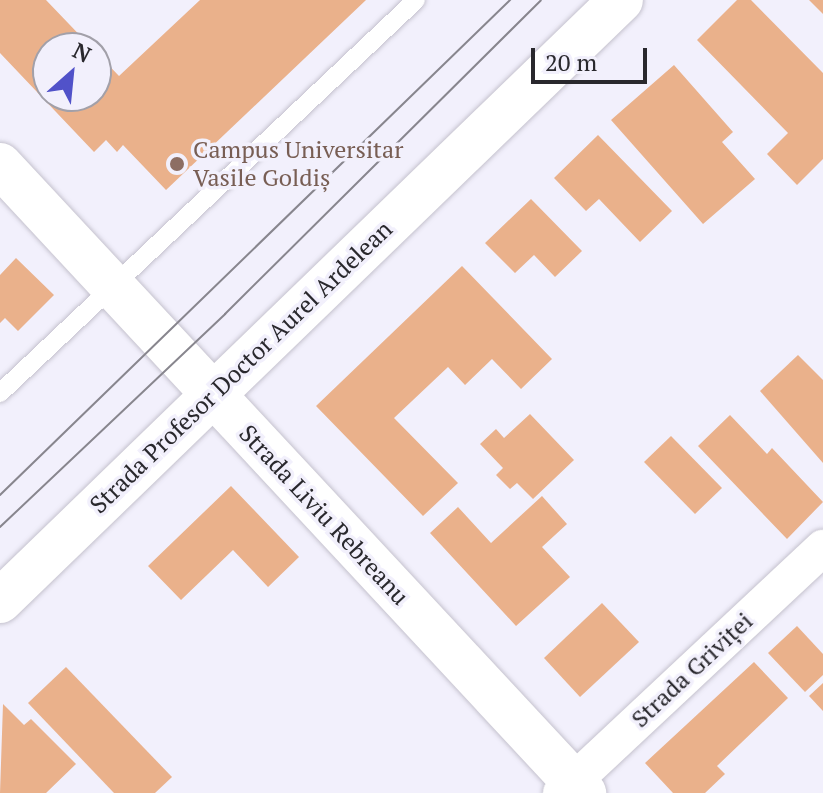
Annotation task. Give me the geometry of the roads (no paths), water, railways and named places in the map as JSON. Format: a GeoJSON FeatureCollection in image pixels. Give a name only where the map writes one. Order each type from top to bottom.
{"type":"FeatureCollection","features":[{"type":"Feature","properties":{"kind":"main road","name":"Strada Profesor Doctor Aurel Ardelean"},"geometry":{"type":"LineString","coordinates":[[0,601],[621,0]]}},
{"type":"Feature","properties":{"kind":"main road","name":"Strada Liviu Rebreanu"},"geometry":{"type":"LineString","coordinates":[[0,165],[573,789]]}},
{"type":"Feature","properties":{"kind":"street","name":"Strada Griviței"},"geometry":{"type":"LineString","coordinates":[[573,789],[823,548]]}},
{"type":"Feature","properties":{"kind":"lane"},"geometry":{"type":"LineString","coordinates":[[0,393],[114,290],[416,0]]}},
{"type":"Feature","properties":{"kind":"tram line"},"geometry":{"type":"LineString","coordinates":[[0,495],[510,0]]}},
{"type":"Feature","properties":{"kind":"tram line"},"geometry":{"type":"LineString","coordinates":[[0,527],[225,314],[541,0]]}},
{"type":"Feature","properties":{"kind":"place","name":"Campus Universitar Vasile Goldiș"},"geometry":{"type":"Point","coordinates":[177,164]}}]}
